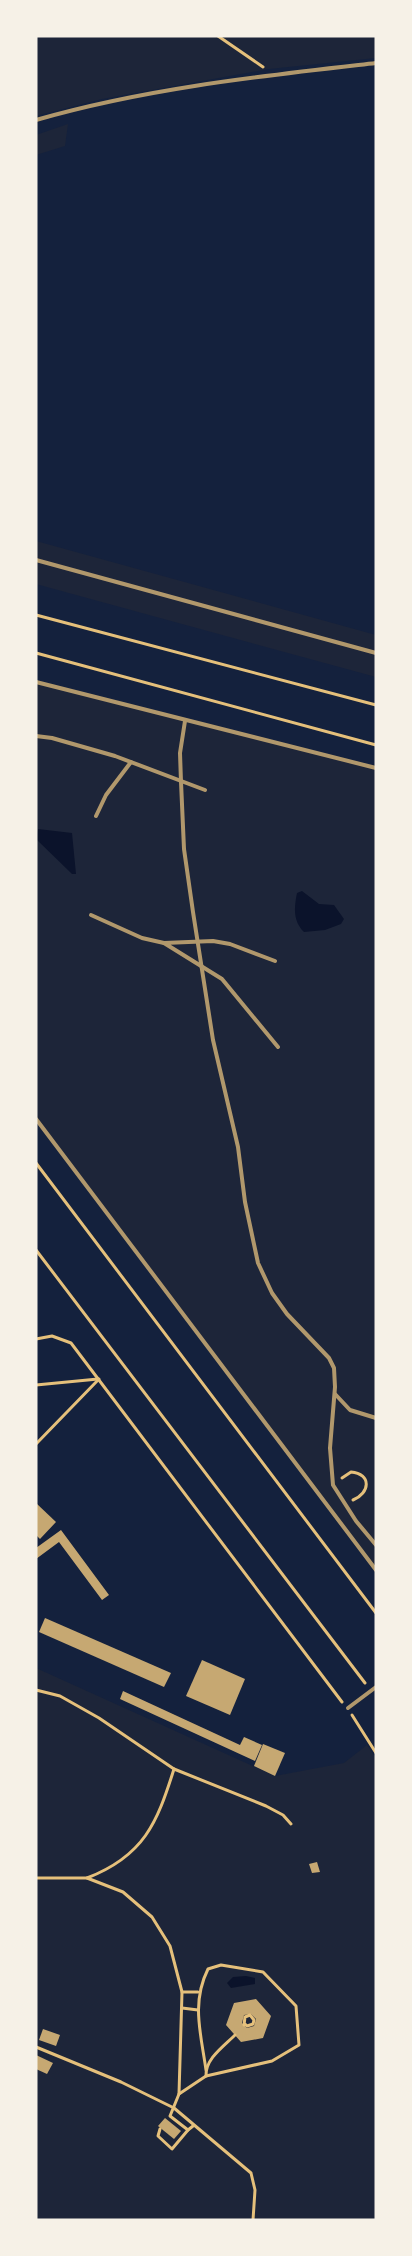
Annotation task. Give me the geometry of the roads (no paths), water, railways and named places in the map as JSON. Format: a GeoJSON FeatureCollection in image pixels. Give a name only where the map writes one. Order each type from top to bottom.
{"type":"FeatureCollection","features":[{"type":"Feature","properties":{"kind":"lane"},"geometry":{"type":"LineString","coordinates":[[36,120],[102,102],[271,75],[376,64]]}},
{"type":"Feature","properties":{"kind":"lane"},"geometry":{"type":"LineString","coordinates":[[36,560],[376,653]]}},
{"type":"Feature","properties":{"kind":"lane"},"geometry":{"type":"LineString","coordinates":[[36,682],[376,768]]}},
{"type":"Feature","properties":{"kind":"lane"},"geometry":{"type":"LineString","coordinates":[[185,721],[180,753],[181,782],[184,849],[192,912],[199,942],[213,1040],[238,1147],[245,1202],[258,1263],[272,1293],[287,1314],[329,1358],[334,1368],[335,1394],[330,1448],[333,1485],[356,1521],[376,1544]]}},
{"type":"Feature","properties":{"kind":"lane"},"geometry":{"type":"LineString","coordinates":[[36,736],[52,738],[131,762],[205,790]]}},
{"type":"Feature","properties":{"kind":"lane"},"geometry":{"type":"LineString","coordinates":[[96,816],[106,796],[131,762]]}},
{"type":"Feature","properties":{"kind":"lane"},"geometry":{"type":"LineString","coordinates":[[90,915],[142,938],[164,943],[213,941],[230,944],[275,961]]}},
{"type":"Feature","properties":{"kind":"lane"},"geometry":{"type":"LineString","coordinates":[[164,943],[222,979],[278,1047]]}},
{"type":"Feature","properties":{"kind":"lane"},"geometry":{"type":"LineString","coordinates":[[36,1119],[376,1570]]}},
{"type":"Feature","properties":{"kind":"lane"},"geometry":{"type":"LineString","coordinates":[[335,1394],[350,1410],[376,1418]]}},
{"type":"Feature","properties":{"kind":"lane"},"geometry":{"type":"LineString","coordinates":[[348,1708],[376,1687]]}}]}
